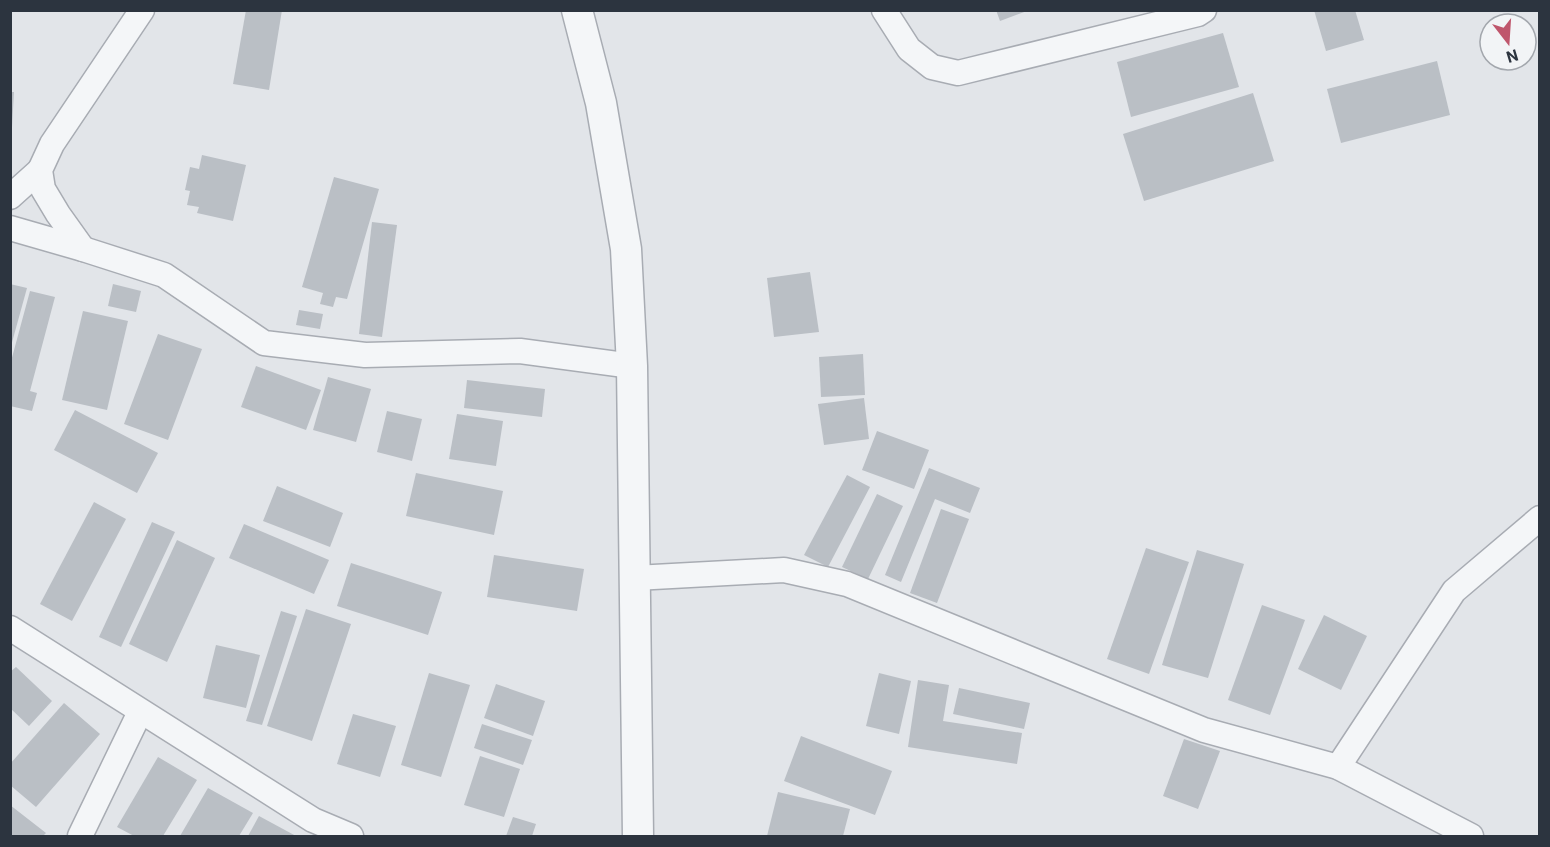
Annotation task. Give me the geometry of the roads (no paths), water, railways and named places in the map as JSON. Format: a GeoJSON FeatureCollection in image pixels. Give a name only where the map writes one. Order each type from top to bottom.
{"type":"FeatureCollection","features":[{"type":"Feature","properties":{"kind":"street"},"geometry":{"type":"LineString","coordinates":[[10,197],[40,170],[51,144],[142,10]]}},
{"type":"Feature","properties":{"kind":"street"},"geometry":{"type":"LineString","coordinates":[[577,10],[602,103],[626,249],[632,366],[638,837]]}},
{"type":"Feature","properties":{"kind":"street"},"geometry":{"type":"LineString","coordinates":[[884,10],[909,49],[932,67],[958,73],[1198,14],[1204,10]]}},
{"type":"Feature","properties":{"kind":"street"},"geometry":{"type":"LineString","coordinates":[[40,170],[43,189],[83,249]]}},
{"type":"Feature","properties":{"kind":"street"},"geometry":{"type":"LineString","coordinates":[[10,228],[164,275],[264,343],[364,355],[520,351],[632,366]]}},
{"type":"Feature","properties":{"kind":"street"},"geometry":{"type":"LineString","coordinates":[[1338,767],[1454,591],[1539,518]]}},
{"type":"Feature","properties":{"kind":"street"},"geometry":{"type":"LineString","coordinates":[[635,578],[783,570],[848,584],[1204,730],[1338,767],[1471,837]]}},
{"type":"Feature","properties":{"kind":"street"},"geometry":{"type":"LineString","coordinates":[[10,628],[313,820],[351,837]]}},
{"type":"Feature","properties":{"kind":"street"},"geometry":{"type":"LineString","coordinates":[[80,837],[140,712]]}}]}
